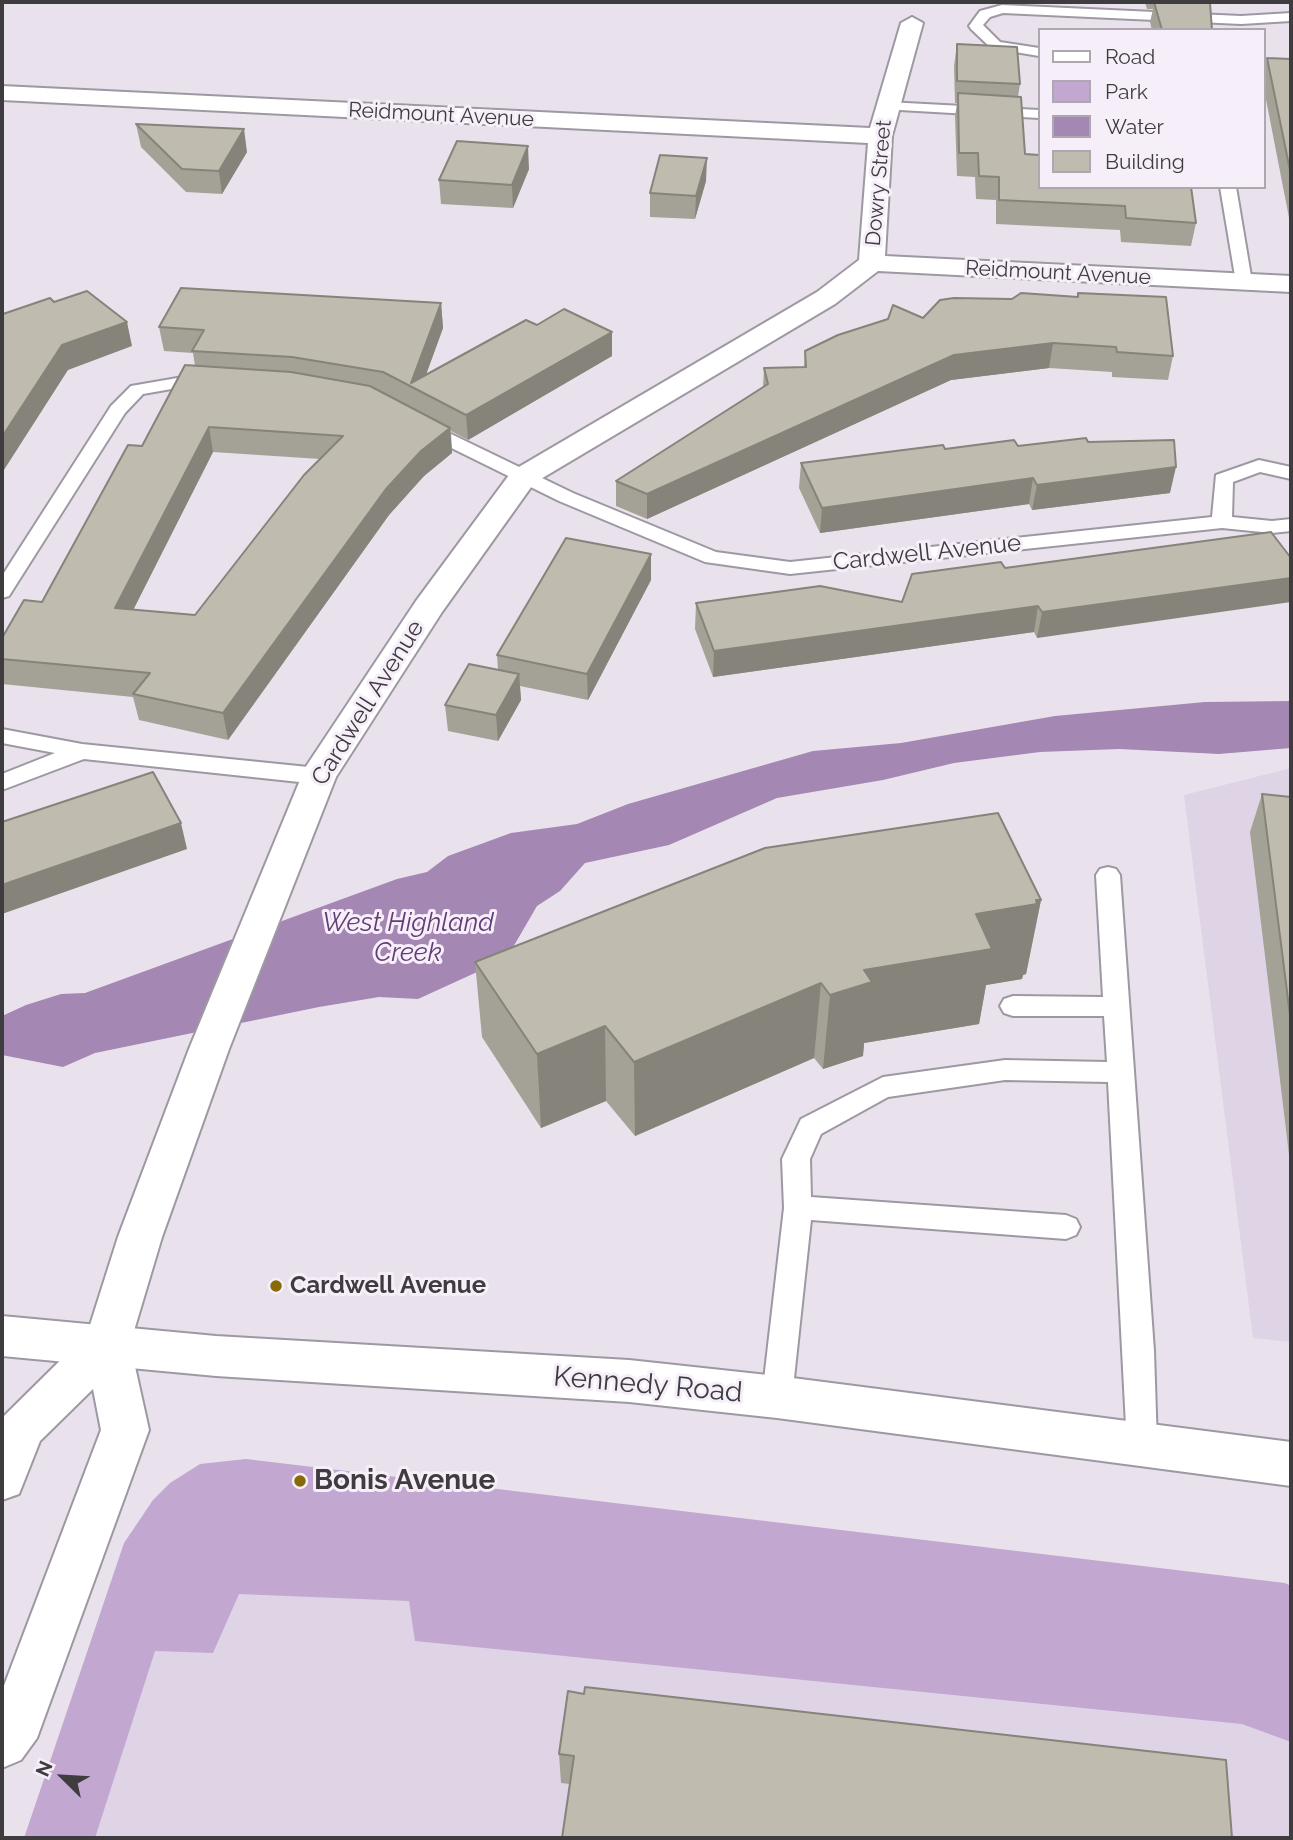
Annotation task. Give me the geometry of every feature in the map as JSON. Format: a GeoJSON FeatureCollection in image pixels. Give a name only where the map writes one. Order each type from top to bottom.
{"type":"FeatureCollection","features":[{"type":"Feature","properties":{"kind":"street","name":"Dowry Street"},"geometry":{"type":"LineString","coordinates":[[872,263],[880,136],[912,23]]}},
{"type":"Feature","properties":{"kind":"street","name":"Reidmount Avenue"},"geometry":{"type":"LineString","coordinates":[[2,93],[880,136]]}},
{"type":"Feature","properties":{"kind":"street","name":"Reidmount Avenue"},"geometry":{"type":"LineString","coordinates":[[872,263],[1291,284]]}},
{"type":"Feature","properties":{"kind":"street","name":"Cardwell Avenue"},"geometry":{"type":"LineString","coordinates":[[107,1344],[140,1237],[208,1049],[318,776],[428,608],[523,477],[826,298],[872,263]]}},
{"type":"Feature","properties":{"kind":"street","name":"Kennedy Road"},"geometry":{"type":"LineString","coordinates":[[2,1336],[216,1356],[629,1381],[777,1397],[1291,1464]]}},
{"type":"Feature","properties":{"kind":"street"},"geometry":{"type":"LineString","coordinates":[[2,1478],[21,1428],[107,1344]]}},
{"type":"Feature","properties":{"kind":"street"},"geometry":{"type":"LineString","coordinates":[[2,1741],[18,1719],[125,1430],[107,1344]]}},
{"type":"Feature","properties":{"kind":"lane"},"geometry":{"type":"LineString","coordinates":[[1038,52],[996,45],[976,26],[985,14],[1002,9],[1241,20],[1291,17]]}},
{"type":"Feature","properties":{"kind":"lane"},"geometry":{"type":"LineString","coordinates":[[1215,28],[1241,20]]}},
{"type":"Feature","properties":{"kind":"lane"},"geometry":{"type":"LineString","coordinates":[[887,106],[1038,114]]}},
{"type":"Feature","properties":{"kind":"lane"},"geometry":{"type":"LineString","coordinates":[[1228,189],[1244,282]]}},
{"type":"Feature","properties":{"kind":"lane"},"geometry":{"type":"LineString","coordinates":[[2,592],[118,410],[137,390],[183,382],[220,384]]}},
{"type":"Feature","properties":{"kind":"lane"},"geometry":{"type":"LineString","coordinates":[[402,416],[523,477]]}},
{"type":"Feature","properties":{"kind":"lane"},"geometry":{"type":"LineString","coordinates":[[1222,522],[1223,479],[1259,466],[1291,473]]}},
{"type":"Feature","properties":{"kind":"lane","name":"Cardwell Avenue"},"geometry":{"type":"LineString","coordinates":[[523,477],[712,558],[790,568],[1222,522],[1272,527],[1291,525]]}},
{"type":"Feature","properties":{"kind":"lane"},"geometry":{"type":"LineString","coordinates":[[2,736],[82,751],[318,776]]}},
{"type":"Feature","properties":{"kind":"lane"},"geometry":{"type":"LineString","coordinates":[[2,782],[82,751]]}},
{"type":"Feature","properties":{"kind":"lane"},"geometry":{"type":"LineString","coordinates":[[1108,875],[1142,1445]]}},
{"type":"Feature","properties":{"kind":"lane"},"geometry":{"type":"LineString","coordinates":[[1013,1006],[1117,1007]]}},
{"type":"Feature","properties":{"kind":"lane"},"geometry":{"type":"LineString","coordinates":[[777,1397],[798,1208],[796,1159],[811,1127],[883,1087],[1005,1070],[1121,1072]]}},
{"type":"Feature","properties":{"kind":"lane"},"geometry":{"type":"LineString","coordinates":[[798,1208],[1066,1227]]}},
{"type":"Feature","properties":{"kind":"shaded area"},"geometry":{"type":"Polygon","coordinates":[[[1291,768],[1291,1342],[1253,1338],[1184,795],[1291,768]]]}},
{"type":"Feature","properties":{"kind":"shaded area"},"geometry":{"type":"Polygon","coordinates":[[[186,1511],[1291,1617],[1291,1838],[75,1838],[186,1511]]]}},
{"type":"Feature","properties":{"kind":"green space"},"geometry":{"type":"Polygon","coordinates":[[[246,1459],[1285,1583],[1291,1586],[1291,1742],[1242,1724],[415,1641],[409,1601],[239,1594],[213,1653],[155,1651],[95,1838],[24,1838],[124,1543],[153,1500],[170,1483],[200,1464],[246,1459]]]}},
{"type":"Feature","properties":{"kind":"water","name":"West Highland Creek"},"geometry":{"type":"Polygon","coordinates":[[[1291,701],[1291,748],[1219,754],[1119,749],[1040,752],[954,763],[883,780],[777,798],[669,845],[585,863],[560,891],[537,906],[512,949],[475,973],[418,999],[379,997],[319,1007],[95,1053],[63,1067],[2,1055],[2,1016],[26,1005],[61,994],[85,993],[397,879],[427,872],[448,856],[511,833],[577,824],[628,804],[813,751],[901,743],[1055,716],[1205,702],[1291,701]]]}},
{"type":"Feature","properties":{"kind":"building"},"geometry":{"type":"Polygon","coordinates":[[[1154,2],[1210,3],[1212,28],[1161,28],[1154,2]]]}},
{"type":"Feature","properties":{"kind":"building"},"geometry":{"type":"Polygon","coordinates":[[[957,44],[1017,47],[1020,84],[957,81],[957,44]]]}},
{"type":"Feature","properties":{"kind":"building"},"geometry":{"type":"Polygon","coordinates":[[[1267,58],[1291,59],[1291,175],[1267,58]]]}},
{"type":"Feature","properties":{"kind":"building"},"geometry":{"type":"Polygon","coordinates":[[[958,93],[1021,97],[1025,154],[1038,155],[1038,189],[1191,189],[1196,223],[1126,218],[1125,206],[999,200],[999,177],[979,176],[978,153],[959,153],[958,93]]]}},
{"type":"Feature","properties":{"kind":"building"},"geometry":{"type":"Polygon","coordinates":[[[136,124],[244,129],[219,171],[182,169],[136,124]]]}},
{"type":"Feature","properties":{"kind":"building"},"geometry":{"type":"Polygon","coordinates":[[[457,141],[528,146],[512,185],[439,180],[457,141]]]}},
{"type":"Feature","properties":{"kind":"building"},"geometry":{"type":"Polygon","coordinates":[[[660,155],[707,158],[696,196],[650,193],[660,155]]]}},
{"type":"Feature","properties":{"kind":"building"},"geometry":{"type":"Polygon","coordinates":[[[181,288],[441,303],[411,383],[526,320],[537,325],[564,309],[612,332],[466,415],[383,372],[292,357],[192,351],[204,330],[159,327],[181,288]]]}},
{"type":"Feature","properties":{"kind":"building"},"geometry":{"type":"Polygon","coordinates":[[[87,291],[127,322],[62,345],[2,437],[3,314],[50,298],[54,302],[87,291]]]}},
{"type":"Feature","properties":{"kind":"building"},"geometry":{"type":"Polygon","coordinates":[[[1021,293],[1078,297],[1078,293],[1166,297],[1173,356],[1117,352],[1116,347],[1053,343],[954,355],[647,494],[616,481],[768,384],[764,368],[806,367],[805,351],[838,335],[888,319],[893,305],[923,318],[940,300],[1012,299],[1021,293]]]}},
{"type":"Feature","properties":{"kind":"building"},"geometry":{"type":"Polygon","coordinates":[[[185,365],[291,372],[370,386],[450,428],[421,451],[386,489],[223,713],[133,694],[150,673],[2,659],[2,638],[24,600],[42,602],[128,445],[142,446],[185,365]],[[209,427],[115,608],[195,615],[304,475],[343,436],[209,427]]]}},
{"type":"Feature","properties":{"kind":"building"},"geometry":{"type":"Polygon","coordinates":[[[1086,438],[1088,442],[1174,440],[1176,467],[1037,485],[1033,478],[822,508],[801,463],[943,445],[945,449],[1014,440],[1018,446],[1086,438]]]}},
{"type":"Feature","properties":{"kind":"building"},"geometry":{"type":"Polygon","coordinates":[[[1271,532],[1291,558],[1291,578],[1042,612],[1038,606],[714,651],[696,603],[820,586],[902,602],[912,574],[1001,562],[1005,568],[1271,532]]]}},
{"type":"Feature","properties":{"kind":"building"},"geometry":{"type":"Polygon","coordinates":[[[566,538],[651,554],[587,674],[497,655],[566,538]]]}},
{"type":"Feature","properties":{"kind":"building"},"geometry":{"type":"Polygon","coordinates":[[[469,664],[519,674],[496,715],[445,705],[469,664]]]}},
{"type":"Feature","properties":{"kind":"building"},"geometry":{"type":"Polygon","coordinates":[[[153,772],[181,823],[2,885],[2,822],[153,772]]]}},
{"type":"Feature","properties":{"kind":"building"},"geometry":{"type":"Polygon","coordinates":[[[1262,794],[1291,797],[1291,1023],[1262,794]]]}},
{"type":"Feature","properties":{"kind":"building"},"geometry":{"type":"Polygon","coordinates":[[[998,813],[1041,900],[1036,900],[1037,904],[976,914],[992,949],[864,970],[872,982],[830,995],[821,983],[634,1062],[605,1026],[537,1054],[475,962],[765,848],[998,813]]]}},
{"type":"Feature","properties":{"kind":"building"},"geometry":{"type":"Polygon","coordinates":[[[585,1687],[1226,1760],[1232,1838],[562,1838],[574,1756],[559,1754],[568,1691],[584,1694],[585,1687]]]}},
{"type":"Feature","properties":{"kind":"place","name":"Cardwell Avenue"},"geometry":{"type":"Point","coordinates":[276,1286]}},
{"type":"Feature","properties":{"kind":"place","name":"Bonis Avenue"},"geometry":{"type":"Point","coordinates":[300,1481]}}]}
